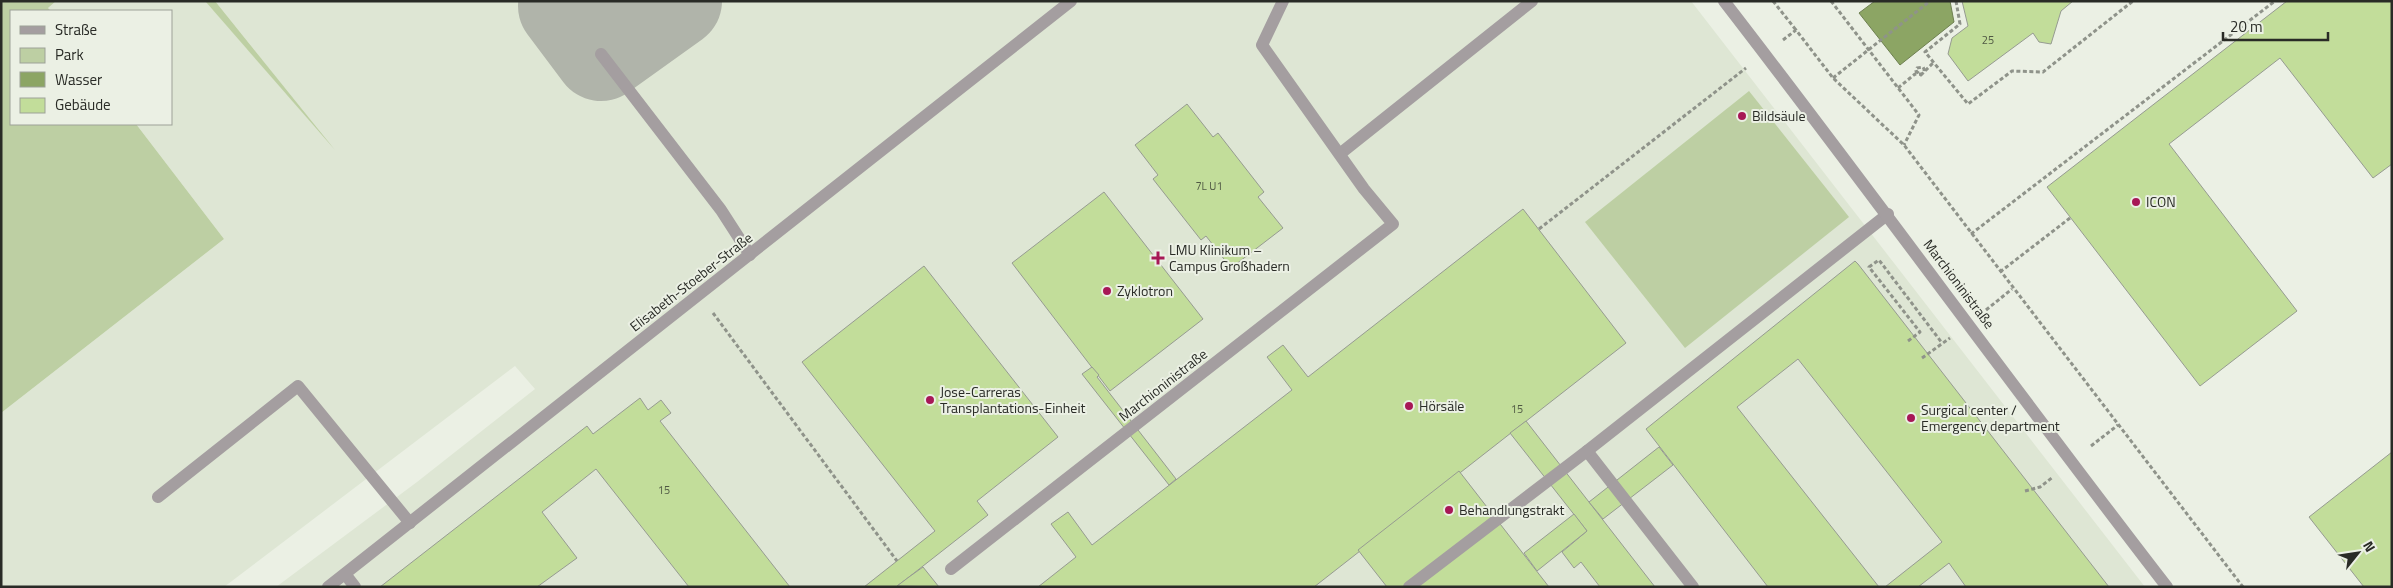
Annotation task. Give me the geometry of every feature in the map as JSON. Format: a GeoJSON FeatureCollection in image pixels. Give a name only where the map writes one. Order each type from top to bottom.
{"type":"FeatureCollection","features":[{"type":"Feature","properties":{"kind":"street","name":"Elisabeth-Stoeber-Straße"},"geometry":{"type":"LineString","coordinates":[[328,587],[1071,1]]}},
{"type":"Feature","properties":{"kind":"street"},"geometry":{"type":"LineString","coordinates":[[1283,1],[1262,45],[1341,153],[1532,1]]}},
{"type":"Feature","properties":{"kind":"street","name":"Marchioninistraße"},"geometry":{"type":"LineString","coordinates":[[1724,1],[1888,214],[2071,462],[2167,587]]}},
{"type":"Feature","properties":{"kind":"street"},"geometry":{"type":"LineString","coordinates":[[601,54],[721,210],[750,255]]}},
{"type":"Feature","properties":{"kind":"street","name":"Marchioninistraße"},"geometry":{"type":"LineString","coordinates":[[952,569],[1393,224],[1364,189],[1341,153]]}},
{"type":"Feature","properties":{"kind":"street"},"geometry":{"type":"LineString","coordinates":[[1409,587],[1587,451],[1888,214]]}},
{"type":"Feature","properties":{"kind":"street"},"geometry":{"type":"LineString","coordinates":[[158,497],[298,386],[410,523]]}},
{"type":"Feature","properties":{"kind":"street"},"geometry":{"type":"LineString","coordinates":[[1587,451],[1693,587]]}},
{"type":"Feature","properties":{"kind":"street"},"geometry":{"type":"LineString","coordinates":[[345,574],[355,587]]}},
{"type":"Feature","properties":{"kind":"path"},"geometry":{"type":"LineString","coordinates":[[1773,1],[1833,78],[1904,145],[2243,587]]}},
{"type":"Feature","properties":{"kind":"path"},"geometry":{"type":"LineString","coordinates":[[1831,1],[1919,115],[1904,145]]}},
{"type":"Feature","properties":{"kind":"path"},"geometry":{"type":"LineString","coordinates":[[1833,78],[1930,1]]}},
{"type":"Feature","properties":{"kind":"path"},"geometry":{"type":"LineString","coordinates":[[1956,1],[1960,24],[1925,52],[1968,104],[2012,71],[2043,72],[2133,1]]}},
{"type":"Feature","properties":{"kind":"path"},"geometry":{"type":"LineString","coordinates":[[1971,234],[2275,1]]}},
{"type":"Feature","properties":{"kind":"path"},"geometry":{"type":"LineString","coordinates":[[1539,230],[1796,30]]}},
{"type":"Feature","properties":{"kind":"path"},"geometry":{"type":"LineString","coordinates":[[1898,88],[1915,74],[1921,75],[1934,62]]}},
{"type":"Feature","properties":{"kind":"path"},"geometry":{"type":"LineString","coordinates":[[2000,272],[2070,218]]}},
{"type":"Feature","properties":{"kind":"path"},"geometry":{"type":"LineString","coordinates":[[1908,340],[1920,332],[1869,267],[1879,260],[1942,343],[1922,358]]}},
{"type":"Feature","properties":{"kind":"path"},"geometry":{"type":"LineString","coordinates":[[700,294],[897,561]]}},
{"type":"Feature","properties":{"kind":"path"},"geometry":{"type":"LineString","coordinates":[[2025,491],[2040,487],[2055,475]]}},
{"type":"Feature","properties":{"kind":"shaded area","name":"LMU Klinikum – Campus Großhadern"},"geometry":{"type":"Polygon","coordinates":[[[56,1],[205,1],[323,135],[215,1],[1691,1],[2145,587],[276,587],[417,482],[535,389],[515,366],[224,587],[3,587],[1,584],[1,413],[224,239],[137,125],[172,125],[172,10],[50,10],[48,8],[56,1]]]}},
{"type":"Feature","properties":{"kind":"green space"},"geometry":{"type":"Polygon","coordinates":[[[1,1],[56,1],[48,8],[50,10],[10,10],[10,125],[137,125],[224,239],[1,413],[1,1]]]}},
{"type":"Feature","properties":{"kind":"green space"},"geometry":{"type":"Polygon","coordinates":[[[205,1],[215,1],[335,150],[205,1]]]}},
{"type":"Feature","properties":{"kind":"green space"},"geometry":{"type":"Polygon","coordinates":[[[1749,91],[1849,217],[1685,348],[1585,222],[1749,91]]]}},
{"type":"Feature","properties":{"kind":"water"},"geometry":{"type":"Polygon","coordinates":[[[1875,1],[1950,1],[1954,22],[1900,65],[1859,13],[1875,1]]]}},
{"type":"Feature","properties":{"kind":"building"},"geometry":{"type":"Polygon","coordinates":[[[1962,1],[2073,1],[2061,11],[2051,44],[2039,42],[2033,33],[1968,81],[1948,54],[1952,38],[1968,26],[1962,1]]]}},
{"type":"Feature","properties":{"kind":"building","name":"ICON"},"geometry":{"type":"Polygon","coordinates":[[[2287,1],[2392,1],[2392,164],[2373,178],[2280,58],[2169,144],[2297,311],[2200,386],[2047,187],[2287,1]]]}},
{"type":"Feature","properties":{"kind":"building"},"geometry":{"type":"Polygon","coordinates":[[[1187,104],[1213,137],[1218,133],[1264,192],[1258,197],[1283,228],[1231,268],[1206,236],[1201,240],[1153,179],[1158,175],[1135,145],[1187,104]]]}},
{"type":"Feature","properties":{"kind":"building","name":"Zyklotron"},"geometry":{"type":"Polygon","coordinates":[[[1104,192],[1203,319],[1110,391],[1012,263],[1104,192]]]}},
{"type":"Feature","properties":{"kind":"building","name":"Hörsäle"},"geometry":{"type":"Polygon","coordinates":[[[1523,209],[1626,343],[1314,587],[1038,587],[1076,557],[1051,524],[1068,512],[1092,545],[1292,390],[1267,357],[1283,345],[1308,377],[1523,209]]]}},
{"type":"Feature","properties":{"kind":"building","name":"Surgical center / Emergency department"},"geometry":{"type":"Polygon","coordinates":[[[1855,261],[2109,587],[1966,587],[1949,563],[1918,587],[1885,587],[1942,542],[1798,359],[1737,407],[1879,587],[1768,587],[1646,429],[1855,261]]]}},
{"type":"Feature","properties":{"kind":"building","name":"Jose-Carreras Transplantations-Einheit"},"geometry":{"type":"Polygon","coordinates":[[[924,266],[1058,437],[977,501],[988,515],[909,577],[896,587],[864,587],[935,531],[802,362],[924,266]]]}},
{"type":"Feature","properties":{"kind":"building"},"geometry":{"type":"Polygon","coordinates":[[[1092,367],[1099,375],[1097,377],[1176,479],[1169,485],[1082,374],[1092,367]]]}},
{"type":"Feature","properties":{"kind":"building"},"geometry":{"type":"Polygon","coordinates":[[[640,398],[648,410],[661,400],[671,413],[660,421],[790,587],[689,587],[596,469],[542,512],[577,558],[537,587],[380,587],[587,426],[593,434],[640,398]]]}},
{"type":"Feature","properties":{"kind":"building"},"geometry":{"type":"Polygon","coordinates":[[[1526,421],[1655,587],[1600,587],[1581,562],[1574,568],[1562,552],[1587,531],[1510,433],[1526,421]]]}},
{"type":"Feature","properties":{"kind":"building"},"geometry":{"type":"Polygon","coordinates":[[[1659,447],[1673,465],[1603,519],[1589,502],[1659,447]]]}},
{"type":"Feature","properties":{"kind":"building"},"geometry":{"type":"Polygon","coordinates":[[[2392,452],[2392,587],[2364,587],[2309,517],[2392,452]]]}},
{"type":"Feature","properties":{"kind":"building","name":"Behandlungstrakt"},"geometry":{"type":"Polygon","coordinates":[[[1459,471],[1549,587],[1387,587],[1358,550],[1459,471]]]}},
{"type":"Feature","properties":{"kind":"building"},"geometry":{"type":"Polygon","coordinates":[[[1574,514],[1587,531],[1537,571],[1524,553],[1574,514]]]}},
{"type":"Feature","properties":{"kind":"building"},"geometry":{"type":"Polygon","coordinates":[[[923,567],[939,587],[897,586],[909,577],[923,567]]]}},
{"type":"Feature","properties":{"kind":"taxiway"},"geometry":{"type":"LineString","coordinates":[[565,6],[601,54],[675,1]]}},
{"type":"Feature","properties":{"kind":"place","name":"Bildsäule"},"geometry":{"type":"Point","coordinates":[1742,116]}},
{"type":"Feature","properties":{"kind":"place","name":"ICON"},"geometry":{"type":"Point","coordinates":[2136,202]}},
{"type":"Feature","properties":{"kind":"place","name":"LMU Klinikum – Campus Großhadern"},"geometry":{"type":"Point","coordinates":[1158,258]}},
{"type":"Feature","properties":{"kind":"place","name":"Zyklotron"},"geometry":{"type":"Point","coordinates":[1107,291]}},
{"type":"Feature","properties":{"kind":"place","name":"Jose-Carreras Transplantations-Einheit"},"geometry":{"type":"Point","coordinates":[930,400]}},
{"type":"Feature","properties":{"kind":"place","name":"Hörsäle"},"geometry":{"type":"Point","coordinates":[1409,406]}},
{"type":"Feature","properties":{"kind":"place","name":"Surgical center / Emergency department"},"geometry":{"type":"Point","coordinates":[1911,418]}},
{"type":"Feature","properties":{"kind":"place","name":"Behandlungstrakt"},"geometry":{"type":"Point","coordinates":[1449,510]}}]}
